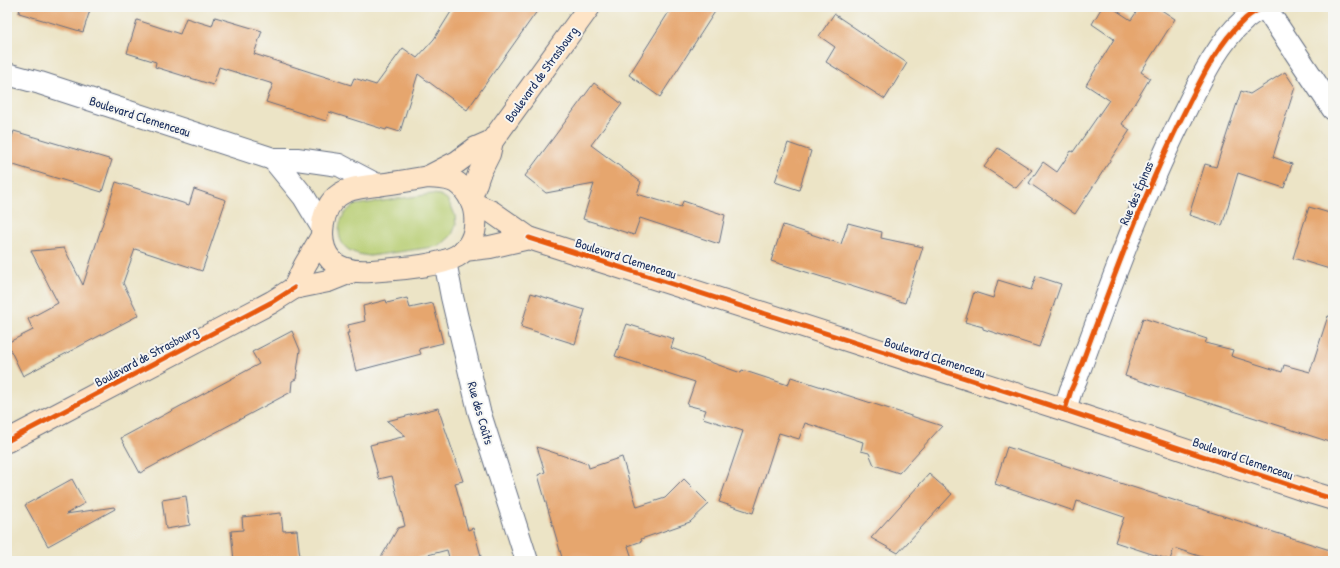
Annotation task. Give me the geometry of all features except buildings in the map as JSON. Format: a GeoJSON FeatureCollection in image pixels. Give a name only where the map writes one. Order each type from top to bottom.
{"type":"FeatureCollection","features":[{"type":"Feature","properties":{"kind":"main road","name":"Boulevard de Strasbourg"},"geometry":{"type":"LineString","coordinates":[[472,201],[479,174],[489,154],[492,141],[590,7]]}},
{"type":"Feature","properties":{"kind":"main road","name":"Boulevard de Strasbourg"},"geometry":{"type":"LineString","coordinates":[[428,178],[457,162],[476,148],[492,141]]}},
{"type":"Feature","properties":{"kind":"main road"},"geometry":{"type":"LineString","coordinates":[[428,178],[444,178],[456,182],[464,189],[472,201],[475,217],[474,231],[471,241],[464,250],[445,261],[430,265],[368,271],[353,271],[341,267],[331,260],[325,249],[322,232],[325,212],[330,203],[340,194],[353,189],[428,178]]}},
{"type":"Feature","properties":{"kind":"main road","name":"Boulevard Clemenceau"},"geometry":{"type":"LineString","coordinates":[[472,201],[492,212],[529,238],[1065,410],[1305,491],[1333,499]]}},
{"type":"Feature","properties":{"kind":"main road"},"geometry":{"type":"LineString","coordinates":[[294,288],[322,232]]}},
{"type":"Feature","properties":{"kind":"main road"},"geometry":{"type":"LineString","coordinates":[[464,250],[490,247],[529,238]]}},
{"type":"Feature","properties":{"kind":"main road","name":"Boulevard de Strasbourg"},"geometry":{"type":"LineString","coordinates":[[7,441],[265,306],[294,288],[328,281],[353,271]]}},
{"type":"Feature","properties":{"kind":"street"},"geometry":{"type":"LineString","coordinates":[[1264,7],[1333,109]]}},
{"type":"Feature","properties":{"kind":"street","name":"Rue des Épinas"},"geometry":{"type":"LineString","coordinates":[[1065,410],[1071,390],[1134,224],[1171,139],[1206,69],[1229,36],[1242,21],[1264,7]]}},
{"type":"Feature","properties":{"kind":"street","name":"Boulevard Clemenceau"},"geometry":{"type":"LineString","coordinates":[[7,74],[40,83],[273,159],[297,159],[339,165],[377,185]]}},
{"type":"Feature","properties":{"kind":"street"},"geometry":{"type":"LineString","coordinates":[[273,159],[304,197],[322,232]]}},
{"type":"Feature","properties":{"kind":"street","name":"Rue des Coûts"},"geometry":{"type":"LineString","coordinates":[[445,261],[479,411],[527,561]]}},
{"type":"Feature","properties":{"kind":"green space"},"geometry":{"type":"Polygon","coordinates":[[[432,194],[440,195],[447,199],[455,215],[456,225],[452,235],[440,246],[370,256],[351,251],[343,244],[339,231],[340,222],[346,212],[355,205],[432,194]]]}},
{"type":"Feature","properties":{"kind":"cycle path"},"geometry":{"type":"LineString","coordinates":[[1065,410],[1071,390],[1128,241],[1156,173],[1187,107],[1211,61],[1226,39],[1247,17],[1263,7]]}},
{"type":"Feature","properties":{"kind":"cycle path"},"geometry":{"type":"LineString","coordinates":[[529,238],[1065,410],[1333,499]]}},
{"type":"Feature","properties":{"kind":"cycle path"},"geometry":{"type":"LineString","coordinates":[[7,441],[272,302],[294,288]]}}]}
